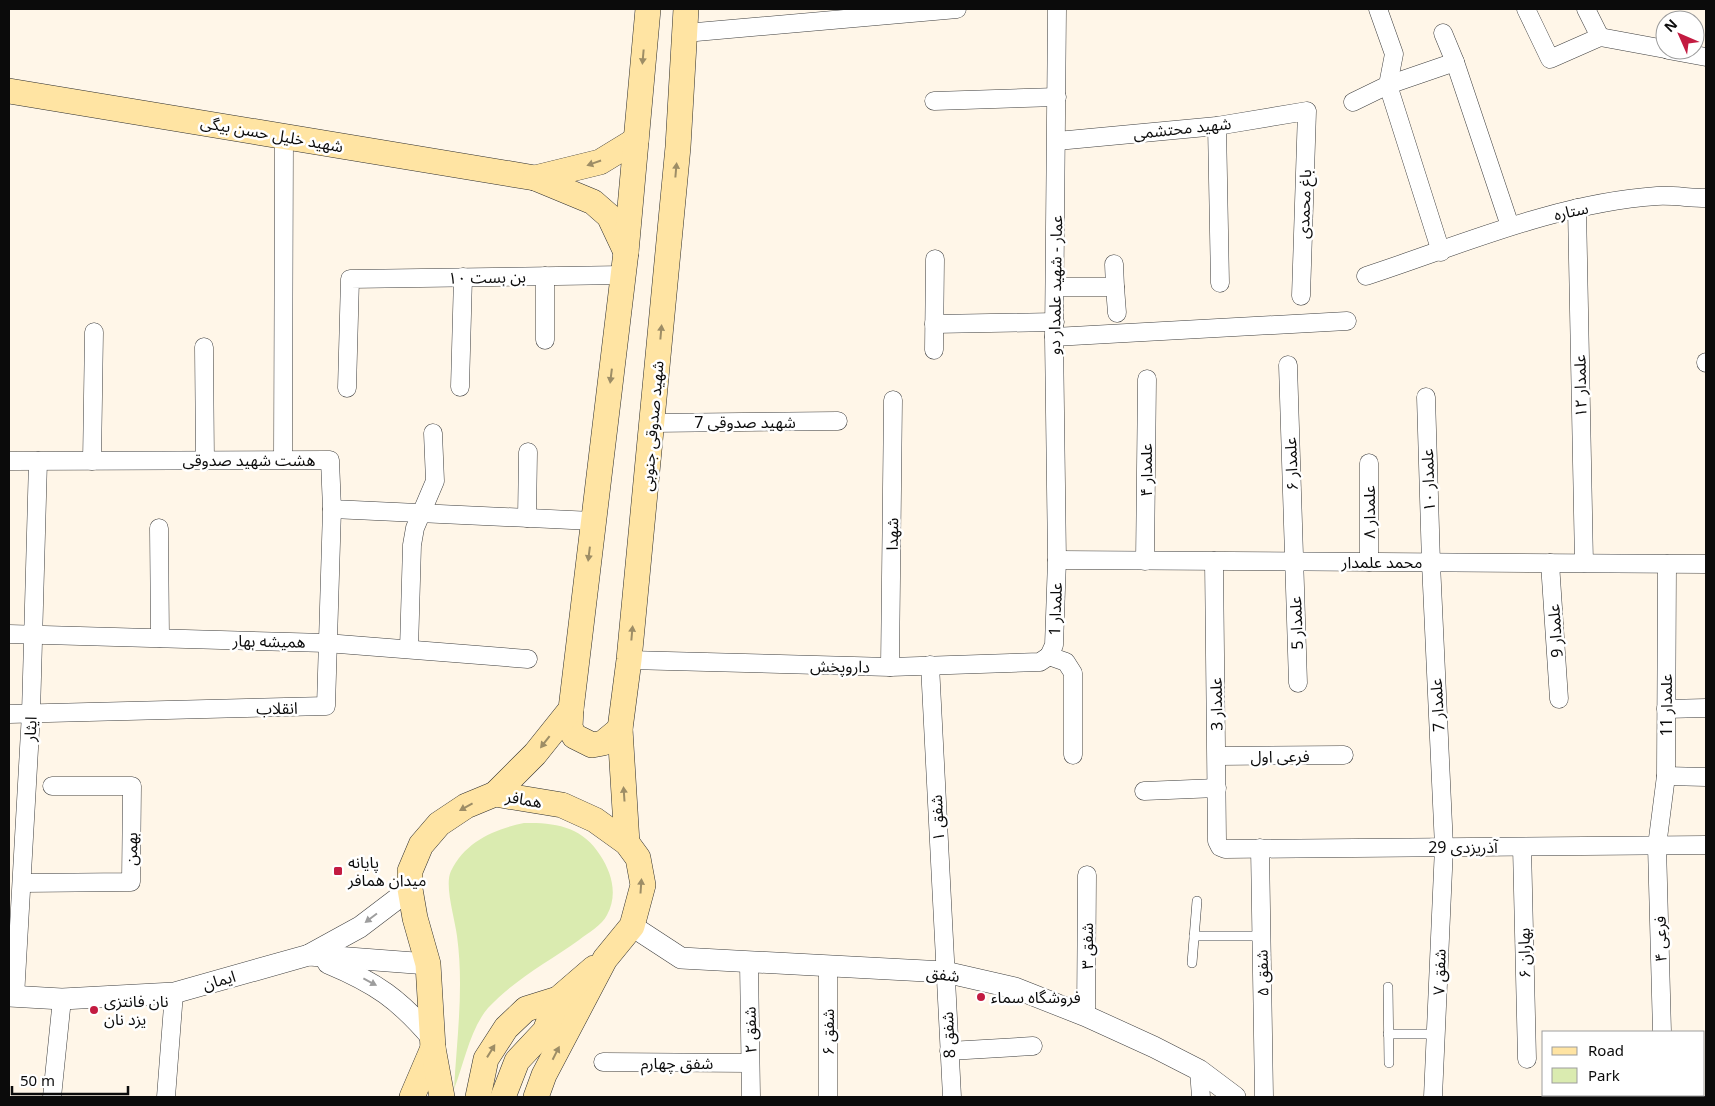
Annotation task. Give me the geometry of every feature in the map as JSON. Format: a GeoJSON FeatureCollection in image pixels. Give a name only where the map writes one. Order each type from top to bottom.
{"type":"FeatureCollection","features":[{"type":"Feature","properties":{"kind":"main road"},"geometry":{"type":"LineString","coordinates":[[620,729],[604,743],[592,745],[574,736],[570,727],[625,263],[648,9]]}},
{"type":"Feature","properties":{"kind":"main road","name":"شهید صدوقی جنوبی"},"geometry":{"type":"LineString","coordinates":[[627,843],[620,729],[629,660],[678,147],[686,9]]}},
{"type":"Feature","properties":{"kind":"main road","name":"شهید خلیل حسن بیگی"},"geometry":{"type":"LineString","coordinates":[[9,90],[535,178]]}},
{"type":"Feature","properties":{"kind":"main road"},"geometry":{"type":"LineString","coordinates":[[535,178],[600,162],[636,140]]}},
{"type":"Feature","properties":{"kind":"main road"},"geometry":{"type":"LineString","coordinates":[[535,178],[592,202],[609,216],[625,263]]}},
{"type":"Feature","properties":{"kind":"main road"},"geometry":{"type":"LineString","coordinates":[[495,794],[535,754],[571,709]]}},
{"type":"Feature","properties":{"kind":"main road","name":"همافر"},"geometry":{"type":"LineString","coordinates":[[428,964],[415,918],[410,889],[410,870],[421,845],[438,824],[466,806],[495,794],[562,805],[596,820],[627,843],[638,858],[643,885],[632,926],[605,958]]}},
{"type":"Feature","properties":{"kind":"main road"},"geometry":{"type":"LineString","coordinates":[[478,1097],[486,1059],[506,1028],[526,1009],[558,999],[605,958]]}},
{"type":"Feature","properties":{"kind":"main road"},"geometry":{"type":"LineString","coordinates":[[536,1097],[544,1075],[605,958]]}},
{"type":"Feature","properties":{"kind":"main road"},"geometry":{"type":"LineString","coordinates":[[428,964],[433,1043],[442,1097]]}},
{"type":"Feature","properties":{"kind":"main road"},"geometry":{"type":"LineString","coordinates":[[503,1097],[517,1061],[545,1031],[558,999]]}},
{"type":"Feature","properties":{"kind":"main road"},"geometry":{"type":"LineString","coordinates":[[412,1097],[433,1043]]}},
{"type":"Feature","properties":{"kind":"street"},"geometry":{"type":"LineString","coordinates":[[684,33],[794,16],[957,9]]}},
{"type":"Feature","properties":{"kind":"street","name":"عمار - شهید علمدار دو"},"geometry":{"type":"LineString","coordinates":[[1057,9],[1056,287],[1054,330],[1057,560]]}},
{"type":"Feature","properties":{"kind":"street"},"geometry":{"type":"LineString","coordinates":[[1378,9],[1394,54],[1388,85],[1441,252]]}},
{"type":"Feature","properties":{"kind":"street"},"geometry":{"type":"LineString","coordinates":[[1526,9],[1550,58],[1600,37],[1655,48]]}},
{"type":"Feature","properties":{"kind":"street"},"geometry":{"type":"LineString","coordinates":[[1586,9],[1600,37]]}},
{"type":"Feature","properties":{"kind":"street"},"geometry":{"type":"LineString","coordinates":[[1443,34],[1455,62],[1510,226]]}},
{"type":"Feature","properties":{"kind":"street"},"geometry":{"type":"LineString","coordinates":[[1353,102],[1388,85],[1455,62]]}},
{"type":"Feature","properties":{"kind":"street"},"geometry":{"type":"LineString","coordinates":[[934,101],[1057,97]]}},
{"type":"Feature","properties":{"kind":"street","name":"شهید محتشمی"},"geometry":{"type":"LineString","coordinates":[[1057,141],[1217,126],[1307,111]]}},
{"type":"Feature","properties":{"kind":"street","name":"باغ محمدی"},"geometry":{"type":"LineString","coordinates":[[1301,296],[1307,111]]}},
{"type":"Feature","properties":{"kind":"street"},"geometry":{"type":"LineString","coordinates":[[1217,126],[1220,282]]}},
{"type":"Feature","properties":{"kind":"street"},"geometry":{"type":"LineString","coordinates":[[283,460],[284,136]]}},
{"type":"Feature","properties":{"kind":"street","name":"ستاره"},"geometry":{"type":"LineString","coordinates":[[1366,276],[1441,252],[1510,226],[1577,208],[1657,196],[1706,198]]}},
{"type":"Feature","properties":{"kind":"street","name":"علمدار ۱۲"},"geometry":{"type":"LineString","coordinates":[[1577,208],[1584,563]]}},
{"type":"Feature","properties":{"kind":"street"},"geometry":{"type":"LineString","coordinates":[[934,350],[935,259]]}},
{"type":"Feature","properties":{"kind":"street","name":"بن بست ۱۰"},"geometry":{"type":"LineString","coordinates":[[347,388],[350,279],[545,276],[625,263]]}},
{"type":"Feature","properties":{"kind":"street"},"geometry":{"type":"LineString","coordinates":[[1114,264],[1117,313]]}},
{"type":"Feature","properties":{"kind":"street"},"geometry":{"type":"LineString","coordinates":[[545,276],[545,340]]}},
{"type":"Feature","properties":{"kind":"street"},"geometry":{"type":"LineString","coordinates":[[460,388],[463,278]]}},
{"type":"Feature","properties":{"kind":"street"},"geometry":{"type":"LineString","coordinates":[[1056,287],[1115,287]]}},
{"type":"Feature","properties":{"kind":"street"},"geometry":{"type":"LineString","coordinates":[[934,324],[1054,330],[1347,321]]}},
{"type":"Feature","properties":{"kind":"street"},"geometry":{"type":"LineString","coordinates":[[92,461],[94,332]]}},
{"type":"Feature","properties":{"kind":"street"},"geometry":{"type":"LineString","coordinates":[[204,347],[205,461]]}},
{"type":"Feature","properties":{"kind":"street","name":"علمدار ۶"},"geometry":{"type":"LineString","coordinates":[[1288,365],[1293,562]]}},
{"type":"Feature","properties":{"kind":"street","name":"علمدار ۴"},"geometry":{"type":"LineString","coordinates":[[1146,561],[1147,379]]}},
{"type":"Feature","properties":{"kind":"street","name":"علمدار ۱۰"},"geometry":{"type":"LineString","coordinates":[[1426,397],[1431,562]]}},
{"type":"Feature","properties":{"kind":"street","name":"شهدا"},"geometry":{"type":"LineString","coordinates":[[890,667],[893,400]]}},
{"type":"Feature","properties":{"kind":"street","name":"شهید صدوقی 7"},"geometry":{"type":"LineString","coordinates":[[652,423],[838,421]]}},
{"type":"Feature","properties":{"kind":"street"},"geometry":{"type":"LineString","coordinates":[[409,648],[412,545],[415,528],[435,481],[433,433]]}},
{"type":"Feature","properties":{"kind":"street"},"geometry":{"type":"LineString","coordinates":[[527,518],[528,452]]}},
{"type":"Feature","properties":{"kind":"street","name":"هشت شهید صدوقی"},"geometry":{"type":"LineString","coordinates":[[38,461],[330,460],[332,509]]}},
{"type":"Feature","properties":{"kind":"street"},"geometry":{"type":"LineString","coordinates":[[9,461],[38,461]]}},
{"type":"Feature","properties":{"kind":"street","name":"ایثار"},"geometry":{"type":"LineString","coordinates":[[12,996],[22,883],[31,713],[31,635],[38,461]]}},
{"type":"Feature","properties":{"kind":"street","name":"علمدار ۸"},"geometry":{"type":"LineString","coordinates":[[1369,463],[1369,562]]}},
{"type":"Feature","properties":{"kind":"street"},"geometry":{"type":"LineString","coordinates":[[332,509],[593,521]]}},
{"type":"Feature","properties":{"kind":"street","name":"انقلاب"},"geometry":{"type":"LineString","coordinates":[[31,713],[326,706],[326,642],[332,509]]}},
{"type":"Feature","properties":{"kind":"street"},"geometry":{"type":"LineString","coordinates":[[159,528],[160,638]]}},
{"type":"Feature","properties":{"kind":"street","name":"محمد علمدار"},"geometry":{"type":"LineString","coordinates":[[1057,560],[1706,564]]}},
{"type":"Feature","properties":{"kind":"street","name":"علمدار 1"},"geometry":{"type":"LineString","coordinates":[[1049,656],[1054,645],[1057,560]]}},
{"type":"Feature","properties":{"kind":"street","name":"علمدار 3"},"geometry":{"type":"LineString","coordinates":[[1214,561],[1218,841],[1220,847]]}},
{"type":"Feature","properties":{"kind":"street","name":"علمدار 5"},"geometry":{"type":"LineString","coordinates":[[1293,562],[1298,683]]}},
{"type":"Feature","properties":{"kind":"street","name":"علمدار 7"},"geometry":{"type":"LineString","coordinates":[[1431,562],[1444,847]]}},
{"type":"Feature","properties":{"kind":"street","name":"علمدار 9"},"geometry":{"type":"LineString","coordinates":[[1550,563],[1559,699]]}},
{"type":"Feature","properties":{"kind":"street","name":"علمدار 11"},"geometry":{"type":"LineString","coordinates":[[1657,846],[1666,776],[1667,564]]}},
{"type":"Feature","properties":{"kind":"street","name":"همیشه بهار"},"geometry":{"type":"LineString","coordinates":[[9,634],[326,642],[528,659]]}},
{"type":"Feature","properties":{"kind":"street"},"geometry":{"type":"LineString","coordinates":[[1049,656],[1066,662],[1073,673],[1073,755]]}},
{"type":"Feature","properties":{"kind":"street","name":"داروپخش"},"geometry":{"type":"LineString","coordinates":[[629,660],[890,667],[1040,662],[1049,656]]}},
{"type":"Feature","properties":{"kind":"street","name":"شفق ۱"},"geometry":{"type":"LineString","coordinates":[[930,665],[945,972]]}},
{"type":"Feature","properties":{"kind":"street"},"geometry":{"type":"LineString","coordinates":[[1666,709],[1706,708]]}},
{"type":"Feature","properties":{"kind":"street"},"geometry":{"type":"LineString","coordinates":[[9,714],[31,713]]}},
{"type":"Feature","properties":{"kind":"street","name":"فرعی اول"},"geometry":{"type":"LineString","coordinates":[[1217,756],[1344,755]]}},
{"type":"Feature","properties":{"kind":"street"},"geometry":{"type":"LineString","coordinates":[[1666,776],[1706,777]]}},
{"type":"Feature","properties":{"kind":"street","name":"بهمن"},"geometry":{"type":"LineString","coordinates":[[22,883],[131,882],[132,786],[52,786]]}},
{"type":"Feature","properties":{"kind":"street"},"geometry":{"type":"LineString","coordinates":[[1144,791],[1217,788]]}},
{"type":"Feature","properties":{"kind":"street","name":"آذریزدی 29"},"geometry":{"type":"LineString","coordinates":[[1220,847],[1225,849],[1706,845]]}},
{"type":"Feature","properties":{"kind":"street","name":"فرعی ۴"},"geometry":{"type":"LineString","coordinates":[[1657,846],[1662,1031]]}},
{"type":"Feature","properties":{"kind":"street","name":"شفق ۷"},"geometry":{"type":"LineString","coordinates":[[1433,1097],[1444,847]]}},
{"type":"Feature","properties":{"kind":"street","name":"بهاران ۶"},"geometry":{"type":"LineString","coordinates":[[1522,847],[1527,1059]]}},
{"type":"Feature","properties":{"kind":"street","name":"شفق ۵"},"geometry":{"type":"LineString","coordinates":[[1260,848],[1264,1097]]}},
{"type":"Feature","properties":{"kind":"street","name":"شفق ۳"},"geometry":{"type":"LineString","coordinates":[[1086,1016],[1087,875]]}},
{"type":"Feature","properties":{"kind":"street"},"geometry":{"type":"LineString","coordinates":[[309,955],[360,927],[410,889]]}},
{"type":"Feature","properties":{"kind":"street","name":"شفق"},"geometry":{"type":"LineString","coordinates":[[632,926],[681,958],[945,972],[1015,988],[1086,1016],[1199,1070],[1235,1097]]}},
{"type":"Feature","properties":{"kind":"street"},"geometry":{"type":"LineString","coordinates":[[309,955],[352,973],[385,990],[413,1016],[433,1043]]}},
{"type":"Feature","properties":{"kind":"street","name":"ایمان"},"geometry":{"type":"LineString","coordinates":[[12,996],[62,999],[174,993],[309,955],[428,964]]}},
{"type":"Feature","properties":{"kind":"street","name":"شفق ۲"},"geometry":{"type":"LineString","coordinates":[[749,962],[751,1097]]}},
{"type":"Feature","properties":{"kind":"street","name":"شفق ۶"},"geometry":{"type":"LineString","coordinates":[[828,966],[828,1097]]}},
{"type":"Feature","properties":{"kind":"street","name":"شفق 8"},"geometry":{"type":"LineString","coordinates":[[945,972],[952,1097]]}},
{"type":"Feature","properties":{"kind":"street"},"geometry":{"type":"LineString","coordinates":[[166,1097],[174,993]]}},
{"type":"Feature","properties":{"kind":"street"},"geometry":{"type":"LineString","coordinates":[[52,1097],[62,999]]}},
{"type":"Feature","properties":{"kind":"street"},"geometry":{"type":"LineString","coordinates":[[949,1051],[1033,1046]]}},
{"type":"Feature","properties":{"kind":"street","name":"شفق چهارم"},"geometry":{"type":"LineString","coordinates":[[603,1062],[750,1064]]}},
{"type":"Feature","properties":{"kind":"street"},"geometry":{"type":"LineString","coordinates":[[1199,1070],[1201,1097]]}},
{"type":"Feature","properties":{"kind":"lane"},"geometry":{"type":"LineString","coordinates":[[1192,963],[1197,901]]}},
{"type":"Feature","properties":{"kind":"lane"},"geometry":{"type":"LineString","coordinates":[[1194,936],[1261,936]]}},
{"type":"Feature","properties":{"kind":"lane"},"geometry":{"type":"LineString","coordinates":[[1388,987],[1388,1063]]}},
{"type":"Feature","properties":{"kind":"lane"},"geometry":{"type":"LineString","coordinates":[[1388,1034],[1437,1034]]}},
{"type":"Feature","properties":{"kind":"green space"},"geometry":{"type":"Polygon","coordinates":[[[524,823],[557,825],[577,832],[585,838],[600,855],[608,869],[612,884],[612,900],[605,919],[594,929],[520,980],[488,1008],[476,1026],[454,1089],[460,974],[457,936],[449,893],[449,877],[464,852],[481,838],[502,829],[524,823]]]}},
{"type":"Feature","properties":{"kind":"place","name":"پایانه میدان همافر"},"geometry":{"type":"Point","coordinates":[338,871]}},
{"type":"Feature","properties":{"kind":"place","name":"فروشگاه سماء"},"geometry":{"type":"Point","coordinates":[981,997]}},
{"type":"Feature","properties":{"kind":"place","name":"نان فانتزی یزد نان"},"geometry":{"type":"Point","coordinates":[94,1010]}}]}
